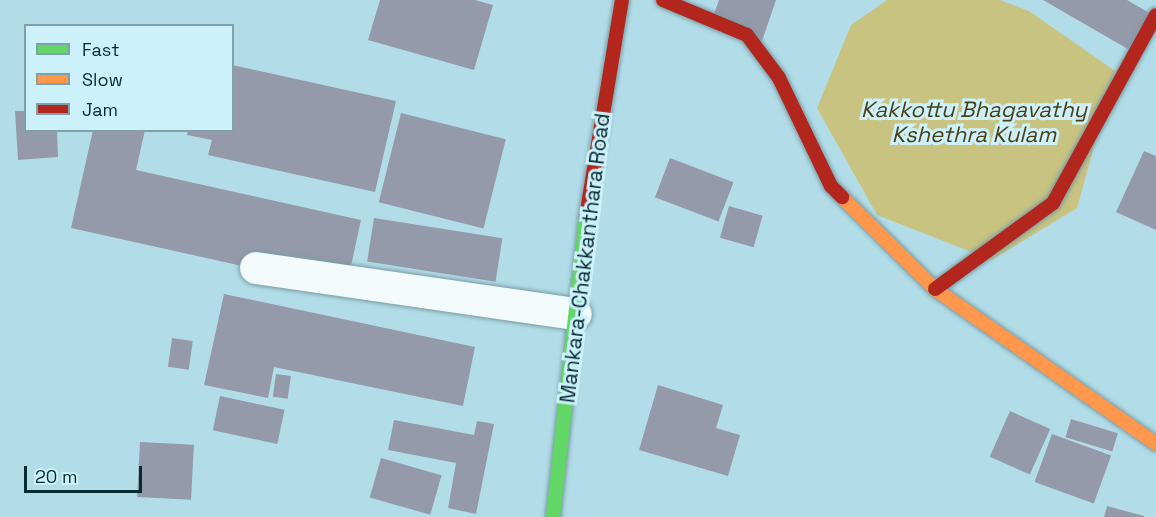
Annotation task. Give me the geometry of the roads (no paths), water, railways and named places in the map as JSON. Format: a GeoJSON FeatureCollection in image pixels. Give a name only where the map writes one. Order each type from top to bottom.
{"type":"FeatureCollection","features":[{"type":"Feature","properties":{"kind":"street","name":"Mankara-Chakkanthara Road"},"geometry":{"type":"LineString","coordinates":[[553,517],[587,205],[622,0]]}},
{"type":"Feature","properties":{"kind":"street"},"geometry":{"type":"LineString","coordinates":[[663,0],[747,35],[779,78],[831,186],[935,289],[1156,444]]}},
{"type":"Feature","properties":{"kind":"street"},"geometry":{"type":"LineString","coordinates":[[1146,0],[1156,7]]}},
{"type":"Feature","properties":{"kind":"street"},"geometry":{"type":"LineString","coordinates":[[935,289],[1053,203],[1156,15]]}},
{"type":"Feature","properties":{"kind":"street"},"geometry":{"type":"LineString","coordinates":[[256,268],[576,314]]}},
{"type":"Feature","properties":{"kind":"water","name":"Kakkottu Bhagavathy Kshethra Kulam"},"geometry":{"type":"Polygon","coordinates":[[[887,0],[1000,0],[1029,11],[1115,71],[1077,208],[992,260],[877,215],[817,108],[851,25],[887,0]]]}}]}
